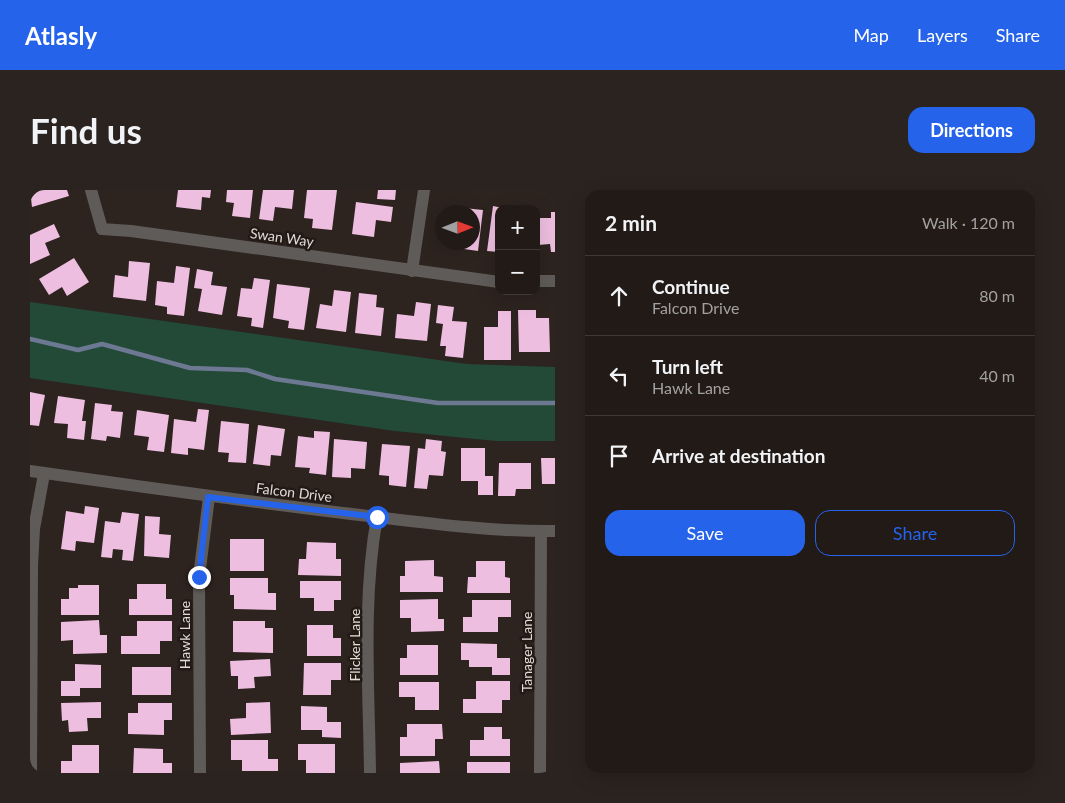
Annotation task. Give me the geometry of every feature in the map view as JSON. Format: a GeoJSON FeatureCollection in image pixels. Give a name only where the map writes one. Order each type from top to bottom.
{"type":"FeatureCollection","features":[{"type":"Feature","properties":{"kind":"street","name":"Swan Way"},"geometry":{"type":"LineString","coordinates":[[91,190],[102,229],[131,231],[495,281]]}},
{"type":"Feature","properties":{"kind":"street"},"geometry":{"type":"LineString","coordinates":[[412,271],[424,190]]}},
{"type":"Feature","properties":{"kind":"street"},"geometry":{"type":"LineString","coordinates":[[540,281],[555,281]]}},
{"type":"Feature","properties":{"kind":"street","name":"Falcon Drive"},"geometry":{"type":"LineString","coordinates":[[30,472],[208,497],[377,517],[485,529],[555,531]]}},
{"type":"Feature","properties":{"kind":"street"},"geometry":{"type":"LineString","coordinates":[[31,773],[32,566],[34,529],[44,474]]}},
{"type":"Feature","properties":{"kind":"street","name":"Hawk Lane"},"geometry":{"type":"LineString","coordinates":[[200,773],[199,577],[208,497]]}},
{"type":"Feature","properties":{"kind":"street","name":"Flicker Lane"},"geometry":{"type":"LineString","coordinates":[[370,773],[369,589],[371,550],[377,517]]}},
{"type":"Feature","properties":{"kind":"street","name":"Tanager Lane"},"geometry":{"type":"LineString","coordinates":[[540,773],[541,531]]}},
{"type":"Feature","properties":{"kind":"green space"},"geometry":{"type":"Polygon","coordinates":[[[30,302],[467,364],[555,367],[555,441],[496,441],[395,431],[30,378],[30,302]]]}},
{"type":"Feature","properties":{"kind":"building"},"geometry":{"type":"Polygon","coordinates":[[[30,190],[67,190],[69,196],[32,207],[30,190]]]}},
{"type":"Feature","properties":{"kind":"building"},"geometry":{"type":"Polygon","coordinates":[[[178,190],[211,190],[210,198],[202,197],[201,210],[176,207],[178,190]]]}},
{"type":"Feature","properties":{"kind":"building"},"geometry":{"type":"Polygon","coordinates":[[[227,190],[253,190],[250,218],[232,216],[234,203],[226,202],[227,190]]]}},
{"type":"Feature","properties":{"kind":"building"},"geometry":{"type":"Polygon","coordinates":[[[263,190],[294,190],[292,209],[275,207],[273,221],[259,219],[263,190]]]}},
{"type":"Feature","properties":{"kind":"building"},"geometry":{"type":"Polygon","coordinates":[[[307,190],[337,190],[332,230],[312,228],[313,219],[304,218],[307,190]]]}},
{"type":"Feature","properties":{"kind":"building"},"geometry":{"type":"Polygon","coordinates":[[[378,190],[396,190],[395,200],[377,199],[378,190]]]}},
{"type":"Feature","properties":{"kind":"building"},"geometry":{"type":"Polygon","coordinates":[[[356,202],[393,207],[391,222],[376,220],[374,237],[352,234],[356,202]]]}},
{"type":"Feature","properties":{"kind":"building"},"geometry":{"type":"Polygon","coordinates":[[[493,206],[495,206],[495,252],[487,251],[493,206]]]}},
{"type":"Feature","properties":{"kind":"building"},"geometry":{"type":"Polygon","coordinates":[[[480,210],[483,210],[480,235],[480,210]]]}},
{"type":"Feature","properties":{"kind":"building"},"geometry":{"type":"Polygon","coordinates":[[[551,212],[555,212],[555,252],[551,252],[550,244],[540,245],[540,218],[551,218],[551,212]]]}},
{"type":"Feature","properties":{"kind":"building"},"geometry":{"type":"Polygon","coordinates":[[[54,224],[60,237],[45,243],[50,255],[30,264],[30,235],[54,224]]]}},
{"type":"Feature","properties":{"kind":"building"},"geometry":{"type":"Polygon","coordinates":[[[74,258],[89,282],[67,296],[62,287],[49,295],[39,279],[74,258]]]}},
{"type":"Feature","properties":{"kind":"building"},"geometry":{"type":"Polygon","coordinates":[[[129,261],[150,263],[146,301],[113,297],[115,275],[128,277],[129,261]]]}},
{"type":"Feature","properties":{"kind":"building"},"geometry":{"type":"Polygon","coordinates":[[[176,266],[190,268],[184,316],[167,314],[167,307],[155,305],[157,281],[174,283],[176,266]]]}},
{"type":"Feature","properties":{"kind":"building"},"geometry":{"type":"Polygon","coordinates":[[[197,269],[213,272],[211,285],[227,287],[222,315],[198,311],[202,289],[194,288],[197,269]]]}},
{"type":"Feature","properties":{"kind":"building"},"geometry":{"type":"Polygon","coordinates":[[[254,278],[270,280],[263,328],[251,326],[252,318],[237,316],[241,288],[252,289],[254,278]]]}},
{"type":"Feature","properties":{"kind":"building"},"geometry":{"type":"Polygon","coordinates":[[[277,284],[310,288],[304,330],[288,328],[289,321],[273,318],[277,284]]]}},
{"type":"Feature","properties":{"kind":"building"},"geometry":{"type":"Polygon","coordinates":[[[334,290],[351,292],[346,332],[316,328],[320,304],[332,306],[334,290]]]}},
{"type":"Feature","properties":{"kind":"building"},"geometry":{"type":"Polygon","coordinates":[[[359,293],[377,295],[376,307],[384,308],[381,336],[355,333],[359,293]]]}},
{"type":"Feature","properties":{"kind":"building"},"geometry":{"type":"Polygon","coordinates":[[[416,302],[431,304],[427,341],[395,338],[397,314],[414,316],[416,302]]]}},
{"type":"Feature","properties":{"kind":"building"},"geometry":{"type":"Polygon","coordinates":[[[438,305],[454,307],[452,321],[467,322],[463,358],[445,356],[446,346],[440,346],[443,324],[436,323],[438,305]]]}},
{"type":"Feature","properties":{"kind":"building"},"geometry":{"type":"Polygon","coordinates":[[[518,310],[536,310],[536,318],[549,318],[550,352],[519,352],[518,310]]]}},
{"type":"Feature","properties":{"kind":"building"},"geometry":{"type":"Polygon","coordinates":[[[498,311],[511,311],[511,360],[484,360],[484,327],[498,327],[498,311]]]}},
{"type":"Feature","properties":{"kind":"building"},"geometry":{"type":"Polygon","coordinates":[[[30,392],[45,395],[39,426],[30,425],[30,392]]]}},
{"type":"Feature","properties":{"kind":"building"},"geometry":{"type":"Polygon","coordinates":[[[58,396],[85,400],[82,421],[86,421],[84,440],[67,438],[68,424],[54,423],[58,396]]]}},
{"type":"Feature","properties":{"kind":"building"},"geometry":{"type":"Polygon","coordinates":[[[95,403],[112,405],[111,411],[123,412],[120,438],[107,436],[106,441],[91,439],[95,403]]]}},
{"type":"Feature","properties":{"kind":"building"},"geometry":{"type":"Polygon","coordinates":[[[198,409],[209,410],[204,450],[188,448],[188,455],[171,453],[174,419],[196,422],[198,409]]]}},
{"type":"Feature","properties":{"kind":"building"},"geometry":{"type":"Polygon","coordinates":[[[137,410],[169,415],[164,452],[147,450],[149,437],[134,435],[137,410]]]}},
{"type":"Feature","properties":{"kind":"building"},"geometry":{"type":"Polygon","coordinates":[[[221,421],[249,424],[246,463],[228,462],[229,453],[218,452],[221,421]]]}},
{"type":"Feature","properties":{"kind":"building"},"geometry":{"type":"Polygon","coordinates":[[[258,425],[285,429],[281,456],[271,455],[270,466],[253,464],[258,425]]]}},
{"type":"Feature","properties":{"kind":"building"},"geometry":{"type":"Polygon","coordinates":[[[314,431],[330,432],[326,475],[309,473],[310,468],[295,467],[298,436],[314,438],[314,431]]]}},
{"type":"Feature","properties":{"kind":"building"},"geometry":{"type":"Polygon","coordinates":[[[334,439],[367,442],[365,469],[351,468],[351,478],[332,477],[334,439]]]}},
{"type":"Feature","properties":{"kind":"building"},"geometry":{"type":"Polygon","coordinates":[[[426,439],[442,441],[441,451],[446,452],[443,476],[429,475],[427,489],[414,488],[418,448],[425,449],[426,439]]]}},
{"type":"Feature","properties":{"kind":"building"},"geometry":{"type":"Polygon","coordinates":[[[382,444],[410,446],[406,487],[389,485],[389,476],[379,475],[382,444]]]}},
{"type":"Feature","properties":{"kind":"building"},"geometry":{"type":"Polygon","coordinates":[[[461,448],[485,448],[485,476],[493,476],[493,495],[478,495],[478,481],[461,481],[461,448]]]}},
{"type":"Feature","properties":{"kind":"building"},"geometry":{"type":"Polygon","coordinates":[[[541,458],[555,458],[555,484],[542,484],[541,458]]]}},
{"type":"Feature","properties":{"kind":"building"},"geometry":{"type":"Polygon","coordinates":[[[499,463],[531,463],[531,489],[516,489],[515,496],[498,496],[499,463]]]}},
{"type":"Feature","properties":{"kind":"building"},"geometry":{"type":"Polygon","coordinates":[[[85,506],[99,508],[94,543],[76,541],[75,551],[61,549],[66,511],[84,514],[85,506]]]}},
{"type":"Feature","properties":{"kind":"building"},"geometry":{"type":"Polygon","coordinates":[[[122,512],[139,514],[133,561],[122,560],[123,550],[113,549],[112,558],[101,557],[105,521],[120,523],[122,512]]]}},
{"type":"Feature","properties":{"kind":"building"},"geometry":{"type":"Polygon","coordinates":[[[145,516],[160,517],[159,534],[171,535],[169,558],[144,556],[145,516]]]}},
{"type":"Feature","properties":{"kind":"building"},"geometry":{"type":"Polygon","coordinates":[[[230,539],[264,539],[264,571],[230,571],[230,539]]]}},
{"type":"Feature","properties":{"kind":"building"},"geometry":{"type":"Polygon","coordinates":[[[307,542],[336,543],[336,559],[341,559],[341,576],[298,575],[299,559],[306,559],[307,542]]]}},
{"type":"Feature","properties":{"kind":"building"},"geometry":{"type":"Polygon","coordinates":[[[434,560],[434,576],[443,577],[443,592],[400,592],[400,576],[405,576],[405,561],[434,560]]]}},
{"type":"Feature","properties":{"kind":"building"},"geometry":{"type":"Polygon","coordinates":[[[476,561],[505,561],[505,577],[510,578],[510,593],[467,593],[468,577],[476,577],[476,561]]]}},
{"type":"Feature","properties":{"kind":"building"},"geometry":{"type":"Polygon","coordinates":[[[230,578],[268,578],[268,593],[276,593],[276,610],[234,609],[234,595],[230,595],[230,578]]]}},
{"type":"Feature","properties":{"kind":"building"},"geometry":{"type":"Polygon","coordinates":[[[300,581],[341,581],[341,600],[334,600],[334,611],[314,611],[314,598],[300,598],[300,581]]]}},
{"type":"Feature","properties":{"kind":"building"},"geometry":{"type":"Polygon","coordinates":[[[137,584],[166,584],[166,599],[172,599],[172,615],[129,615],[129,599],[137,599],[137,584]]]}},
{"type":"Feature","properties":{"kind":"building"},"geometry":{"type":"Polygon","coordinates":[[[78,585],[99,585],[99,615],[61,615],[61,599],[69,599],[69,588],[78,588],[78,585]]]}},
{"type":"Feature","properties":{"kind":"building"},"geometry":{"type":"Polygon","coordinates":[[[438,599],[438,619],[444,619],[444,631],[411,632],[411,618],[400,618],[400,600],[438,599]]]}},
{"type":"Feature","properties":{"kind":"building"},"geometry":{"type":"Polygon","coordinates":[[[472,600],[511,600],[511,617],[498,617],[498,632],[463,632],[463,617],[472,617],[472,600]]]}},
{"type":"Feature","properties":{"kind":"building"},"geometry":{"type":"Polygon","coordinates":[[[99,620],[100,635],[107,635],[107,653],[73,654],[73,640],[61,641],[61,622],[99,620]]]}},
{"type":"Feature","properties":{"kind":"building"},"geometry":{"type":"Polygon","coordinates":[[[137,621],[172,621],[172,641],[160,641],[160,654],[121,654],[121,636],[137,636],[137,621]]]}},
{"type":"Feature","properties":{"kind":"building"},"geometry":{"type":"Polygon","coordinates":[[[233,621],[265,621],[265,628],[273,628],[273,653],[233,652],[233,621]]]}},
{"type":"Feature","properties":{"kind":"building"},"geometry":{"type":"Polygon","coordinates":[[[307,625],[333,625],[333,638],[341,638],[341,656],[307,656],[307,625]]]}},
{"type":"Feature","properties":{"kind":"building"},"geometry":{"type":"Polygon","coordinates":[[[461,643],[497,644],[497,658],[510,658],[510,675],[492,675],[492,667],[469,667],[469,660],[461,660],[461,643]]]}},
{"type":"Feature","properties":{"kind":"building"},"geometry":{"type":"Polygon","coordinates":[[[407,645],[438,645],[438,675],[400,675],[400,658],[407,658],[407,645]]]}},
{"type":"Feature","properties":{"kind":"building"},"geometry":{"type":"Polygon","coordinates":[[[270,659],[271,676],[254,677],[255,688],[238,689],[238,676],[231,676],[230,661],[270,659]]]}},
{"type":"Feature","properties":{"kind":"building"},"geometry":{"type":"Polygon","coordinates":[[[304,663],[341,663],[341,680],[331,680],[331,695],[303,695],[304,663]]]}},
{"type":"Feature","properties":{"kind":"building"},"geometry":{"type":"Polygon","coordinates":[[[75,664],[101,665],[101,688],[80,688],[80,696],[61,696],[61,681],[75,681],[75,664]]]}},
{"type":"Feature","properties":{"kind":"building"},"geometry":{"type":"Polygon","coordinates":[[[132,667],[171,667],[171,695],[132,695],[132,667]]]}},
{"type":"Feature","properties":{"kind":"building"},"geometry":{"type":"Polygon","coordinates":[[[476,681],[510,681],[510,700],[502,700],[502,713],[463,713],[463,699],[476,699],[476,681]]]}},
{"type":"Feature","properties":{"kind":"building"},"geometry":{"type":"Polygon","coordinates":[[[399,682],[439,682],[439,710],[415,710],[415,697],[399,697],[399,682]]]}},
{"type":"Feature","properties":{"kind":"building"},"geometry":{"type":"Polygon","coordinates":[[[101,702],[101,718],[87,718],[88,731],[69,732],[68,720],[62,721],[61,703],[101,702]]]}},
{"type":"Feature","properties":{"kind":"building"},"geometry":{"type":"Polygon","coordinates":[[[270,702],[271,733],[231,735],[230,719],[246,718],[246,703],[270,702]]]}},
{"type":"Feature","properties":{"kind":"building"},"geometry":{"type":"Polygon","coordinates":[[[138,703],[172,703],[172,720],[164,720],[164,735],[128,734],[128,713],[138,713],[138,703]]]}},
{"type":"Feature","properties":{"kind":"building"},"geometry":{"type":"Polygon","coordinates":[[[301,706],[327,707],[327,722],[341,722],[341,738],[322,737],[322,730],[301,730],[301,706]]]}},
{"type":"Feature","properties":{"kind":"building"},"geometry":{"type":"Polygon","coordinates":[[[407,724],[442,724],[443,739],[435,739],[435,756],[400,756],[400,737],[407,737],[407,724]]]}},
{"type":"Feature","properties":{"kind":"building"},"geometry":{"type":"Polygon","coordinates":[[[484,727],[502,727],[502,739],[510,739],[510,756],[470,756],[470,740],[484,740],[484,727]]]}},
{"type":"Feature","properties":{"kind":"building"},"geometry":{"type":"Polygon","coordinates":[[[231,740],[268,740],[268,759],[278,759],[278,771],[242,771],[242,760],[231,760],[231,740]]]}},
{"type":"Feature","properties":{"kind":"building"},"geometry":{"type":"Polygon","coordinates":[[[298,744],[335,744],[335,773],[306,773],[306,760],[298,760],[298,744]]]}},
{"type":"Feature","properties":{"kind":"building"},"geometry":{"type":"Polygon","coordinates":[[[72,745],[99,745],[99,773],[61,773],[61,761],[72,761],[72,745]]]}},
{"type":"Feature","properties":{"kind":"building"},"geometry":{"type":"Polygon","coordinates":[[[134,748],[163,749],[163,763],[172,763],[172,773],[133,773],[134,748]]]}},
{"type":"Feature","properties":{"kind":"building"},"geometry":{"type":"Polygon","coordinates":[[[439,761],[440,773],[400,773],[400,763],[439,761]]]}},
{"type":"Feature","properties":{"kind":"building"},"geometry":{"type":"Polygon","coordinates":[[[467,762],[510,762],[510,773],[467,773],[467,762]]]}},
{"type":"Feature","properties":{"kind":"waterway"},"geometry":{"type":"LineString","coordinates":[[30,339],[78,350],[102,344],[190,368],[247,370],[275,379],[438,403],[555,403]]}},
{"type":"Feature","properties":{"kind":"route"},"geometry":{"type":"LineString","coordinates":[[199,577],[208,497],[377,517]]}}]}
